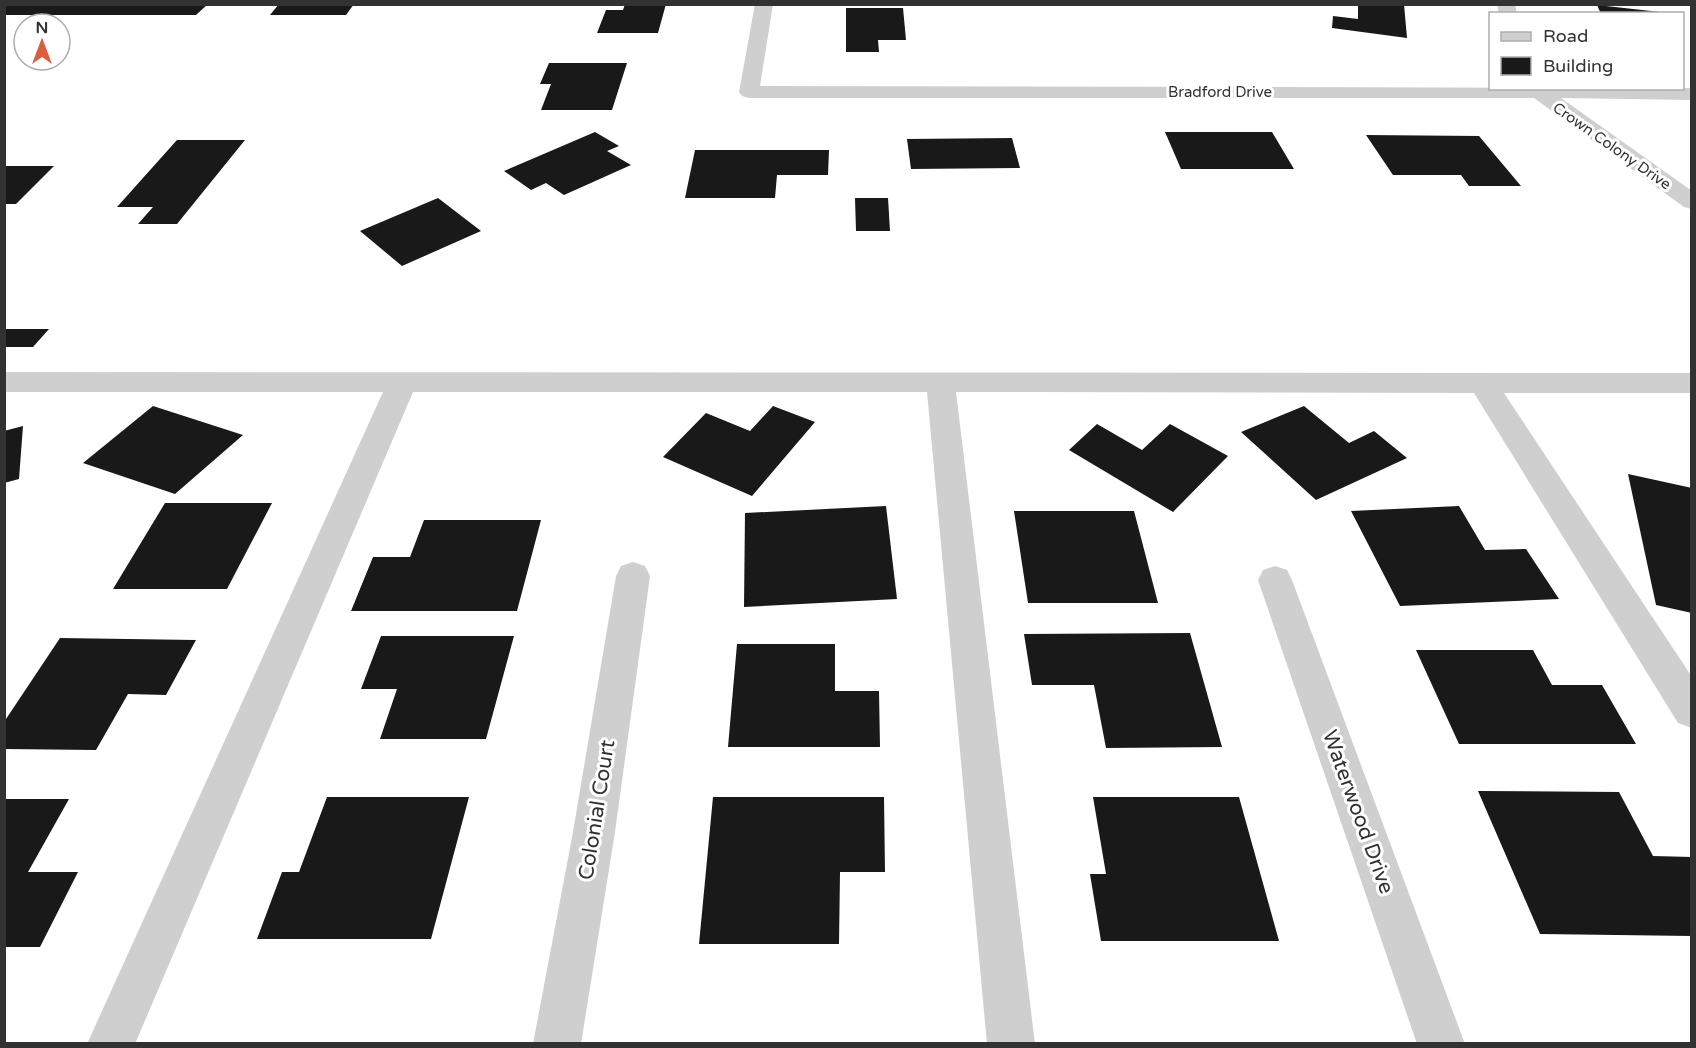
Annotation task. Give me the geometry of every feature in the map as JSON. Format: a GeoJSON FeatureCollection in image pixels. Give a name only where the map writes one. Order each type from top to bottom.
{"type":"FeatureCollection","features":[{"type":"Feature","properties":{"kind":"street","name":"Bradford Drive"},"geometry":{"type":"LineString","coordinates":[[764,4],[749,92],[1534,90],[1692,94]]}},
{"type":"Feature","properties":{"kind":"street","name":"Crown Colony Drive"},"geometry":{"type":"LineString","coordinates":[[1534,90],[1692,202]]}},
{"type":"Feature","properties":{"kind":"street"},"geometry":{"type":"LineString","coordinates":[[4,382],[1692,383]]}},
{"type":"Feature","properties":{"kind":"street"},"geometry":{"type":"LineString","coordinates":[[111,1044],[402,383]]}},
{"type":"Feature","properties":{"kind":"street"},"geometry":{"type":"LineString","coordinates":[[1483,383],[1692,711]]}},
{"type":"Feature","properties":{"kind":"street"},"geometry":{"type":"LineString","coordinates":[[941,384],[1011,1044]]}},
{"type":"Feature","properties":{"kind":"street","name":"Colonial Court"},"geometry":{"type":"LineString","coordinates":[[557,1044],[594,832],[633,576]]}},
{"type":"Feature","properties":{"kind":"street","name":"Waterwood Drive"},"geometry":{"type":"LineString","coordinates":[[1275,580],[1441,1044]]}},
{"type":"Feature","properties":{"kind":"building"},"geometry":{"type":"Polygon","coordinates":[[[4,4],[208,4],[196,15],[72,15],[72,12],[12,12],[12,15],[4,15],[4,4]]]}},
{"type":"Feature","properties":{"kind":"building"},"geometry":{"type":"Polygon","coordinates":[[[279,4],[354,4],[346,15],[270,15],[279,4]]]}},
{"type":"Feature","properties":{"kind":"building"},"geometry":{"type":"Polygon","coordinates":[[[625,4],[666,4],[658,33],[597,33],[606,10],[623,10],[625,4]]]}},
{"type":"Feature","properties":{"kind":"building"},"geometry":{"type":"Polygon","coordinates":[[[1358,4],[1404,4],[1407,38],[1332,28],[1333,16],[1358,19],[1358,4]]]}},
{"type":"Feature","properties":{"kind":"building"},"geometry":{"type":"Polygon","coordinates":[[[1597,5],[1660,12],[1600,12],[1597,5]]]}},
{"type":"Feature","properties":{"kind":"building"},"geometry":{"type":"Polygon","coordinates":[[[846,8],[903,8],[906,40],[878,40],[879,52],[846,52],[846,8]]]}},
{"type":"Feature","properties":{"kind":"building"},"geometry":{"type":"Polygon","coordinates":[[[549,63],[627,63],[612,110],[541,110],[551,84],[540,84],[549,63]]]}},
{"type":"Feature","properties":{"kind":"building"},"geometry":{"type":"Polygon","coordinates":[[[595,132],[619,146],[607,151],[631,165],[564,195],[546,183],[531,190],[504,171],[595,132]]]}},
{"type":"Feature","properties":{"kind":"building"},"geometry":{"type":"Polygon","coordinates":[[[1165,132],[1272,132],[1294,169],[1181,169],[1165,132]]]}},
{"type":"Feature","properties":{"kind":"building"},"geometry":{"type":"Polygon","coordinates":[[[1366,135],[1479,136],[1521,186],[1469,186],[1461,175],[1393,175],[1366,135]]]}},
{"type":"Feature","properties":{"kind":"building"},"geometry":{"type":"Polygon","coordinates":[[[1012,138],[1020,168],[911,169],[907,139],[1012,138]]]}},
{"type":"Feature","properties":{"kind":"building"},"geometry":{"type":"Polygon","coordinates":[[[177,140],[245,140],[177,224],[138,224],[153,207],[117,207],[177,140]]]}},
{"type":"Feature","properties":{"kind":"building"},"geometry":{"type":"Polygon","coordinates":[[[695,150],[829,150],[828,175],[777,175],[775,198],[685,198],[695,150]]]}},
{"type":"Feature","properties":{"kind":"building"},"geometry":{"type":"Polygon","coordinates":[[[4,166],[54,166],[16,204],[4,204],[4,166]]]}},
{"type":"Feature","properties":{"kind":"building"},"geometry":{"type":"Polygon","coordinates":[[[438,198],[481,231],[402,266],[360,231],[438,198]]]}},
{"type":"Feature","properties":{"kind":"building"},"geometry":{"type":"Polygon","coordinates":[[[855,198],[888,198],[890,231],[856,231],[855,198]]]}},
{"type":"Feature","properties":{"kind":"building"},"geometry":{"type":"Polygon","coordinates":[[[4,329],[49,329],[33,347],[4,347],[4,329]]]}},
{"type":"Feature","properties":{"kind":"building"},"geometry":{"type":"Polygon","coordinates":[[[153,406],[243,435],[175,494],[83,463],[153,406]]]}},
{"type":"Feature","properties":{"kind":"building"},"geometry":{"type":"Polygon","coordinates":[[[773,406],[815,422],[752,496],[663,457],[706,413],[750,431],[773,406]]]}},
{"type":"Feature","properties":{"kind":"building"},"geometry":{"type":"Polygon","coordinates":[[[1304,406],[1349,443],[1374,431],[1407,458],[1316,500],[1241,432],[1304,406]]]}},
{"type":"Feature","properties":{"kind":"building"},"geometry":{"type":"Polygon","coordinates":[[[1097,424],[1142,450],[1170,424],[1228,456],[1173,512],[1069,450],[1097,424]]]}},
{"type":"Feature","properties":{"kind":"building"},"geometry":{"type":"Polygon","coordinates":[[[23,426],[19,479],[4,483],[4,431],[23,426]]]}},
{"type":"Feature","properties":{"kind":"building"},"geometry":{"type":"Polygon","coordinates":[[[1628,474],[1692,488],[1692,613],[1656,605],[1628,474]]]}},
{"type":"Feature","properties":{"kind":"building"},"geometry":{"type":"Polygon","coordinates":[[[165,503],[272,503],[227,589],[113,589],[165,503]]]}},
{"type":"Feature","properties":{"kind":"building"},"geometry":{"type":"Polygon","coordinates":[[[886,506],[897,599],[744,607],[745,513],[886,506]]]}},
{"type":"Feature","properties":{"kind":"building"},"geometry":{"type":"Polygon","coordinates":[[[1459,506],[1485,550],[1526,549],[1559,599],[1400,606],[1351,511],[1459,506]]]}},
{"type":"Feature","properties":{"kind":"building"},"geometry":{"type":"Polygon","coordinates":[[[1014,511],[1134,511],[1158,603],[1028,603],[1014,511]]]}},
{"type":"Feature","properties":{"kind":"building"},"geometry":{"type":"Polygon","coordinates":[[[424,520],[541,520],[517,611],[351,611],[373,557],[410,557],[424,520]]]}},
{"type":"Feature","properties":{"kind":"building"},"geometry":{"type":"Polygon","coordinates":[[[1190,633],[1222,747],[1106,748],[1094,685],[1032,685],[1024,634],[1190,633]]]}},
{"type":"Feature","properties":{"kind":"building"},"geometry":{"type":"Polygon","coordinates":[[[381,636],[514,636],[486,739],[380,739],[397,689],[361,689],[381,636]]]}},
{"type":"Feature","properties":{"kind":"building"},"geometry":{"type":"Polygon","coordinates":[[[60,638],[196,640],[166,695],[128,694],[96,750],[4,749],[4,722],[60,638]]]}},
{"type":"Feature","properties":{"kind":"building"},"geometry":{"type":"Polygon","coordinates":[[[737,644],[835,644],[835,691],[879,691],[880,747],[728,747],[737,644]]]}},
{"type":"Feature","properties":{"kind":"building"},"geometry":{"type":"Polygon","coordinates":[[[1416,650],[1533,650],[1552,685],[1602,685],[1636,744],[1459,744],[1416,650]]]}},
{"type":"Feature","properties":{"kind":"building"},"geometry":{"type":"Polygon","coordinates":[[[1478,791],[1619,792],[1653,856],[1692,857],[1692,936],[1540,934],[1478,791]]]}},
{"type":"Feature","properties":{"kind":"building"},"geometry":{"type":"Polygon","coordinates":[[[327,797],[469,797],[431,939],[257,939],[282,872],[299,872],[327,797]]]}},
{"type":"Feature","properties":{"kind":"building"},"geometry":{"type":"Polygon","coordinates":[[[713,797],[884,797],[885,872],[840,872],[839,944],[699,944],[713,797]]]}},
{"type":"Feature","properties":{"kind":"building"},"geometry":{"type":"Polygon","coordinates":[[[1093,797],[1239,797],[1279,941],[1101,941],[1090,874],[1106,874],[1093,797]]]}},
{"type":"Feature","properties":{"kind":"building"},"geometry":{"type":"Polygon","coordinates":[[[4,799],[69,799],[28,872],[78,872],[40,947],[4,947],[4,799]]]}}]}
